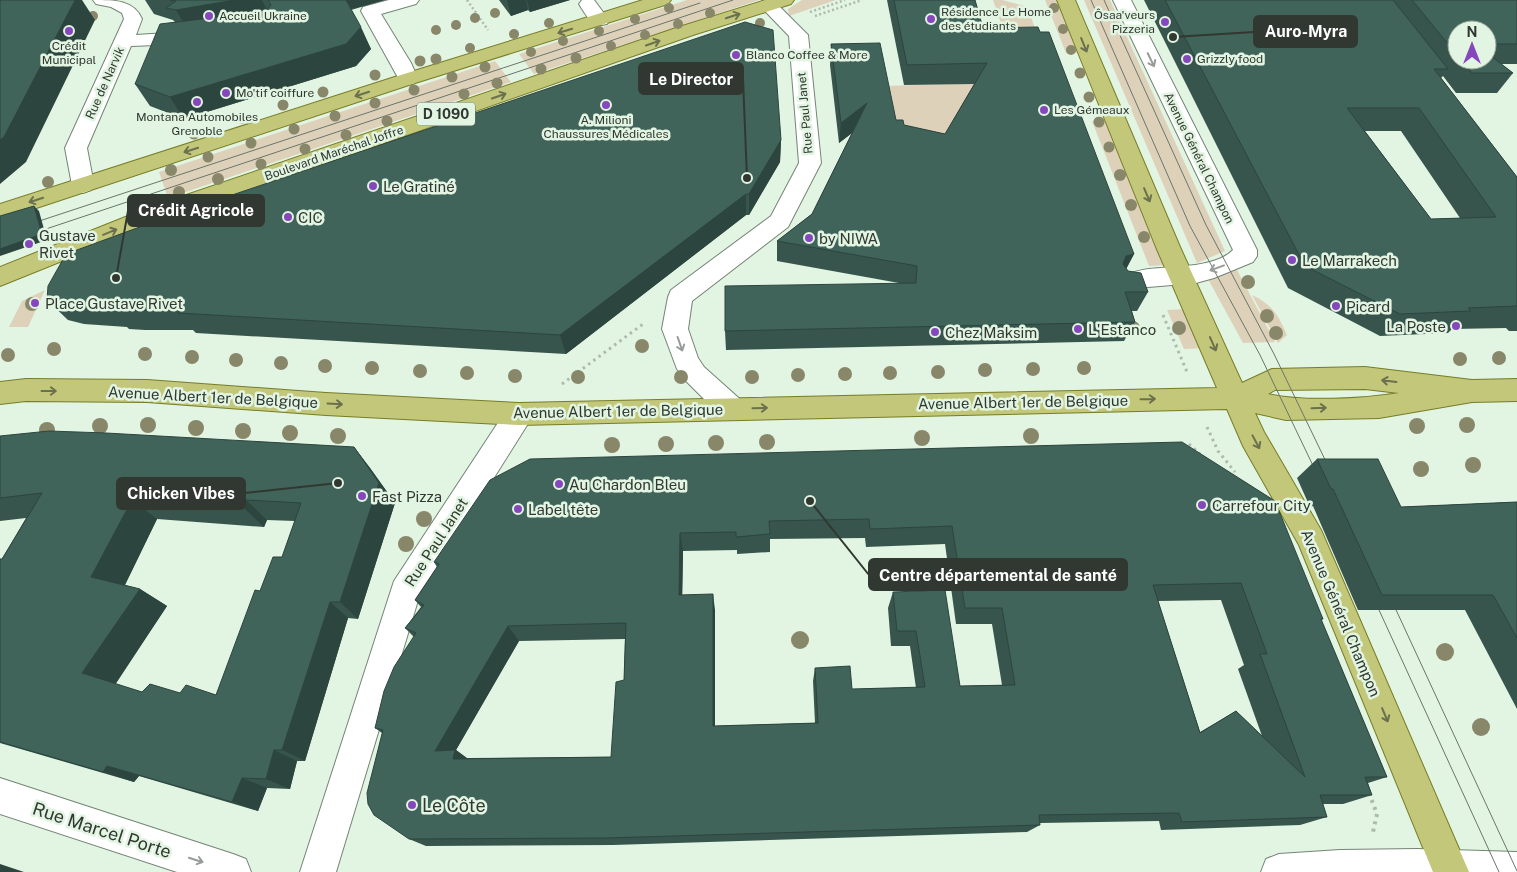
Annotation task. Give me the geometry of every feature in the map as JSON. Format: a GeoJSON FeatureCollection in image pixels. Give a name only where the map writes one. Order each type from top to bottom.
{"type":"FeatureCollection","features":[{"type":"Feature","properties":{"kind":"main road"},"geometry":{"type":"LineString","coordinates":[[0,212],[83,185],[405,71],[600,20],[662,0]]}},
{"type":"Feature","properties":{"kind":"main road","name":"Avenue Général Champon"},"geometry":{"type":"LineString","coordinates":[[1066,0],[1182,276],[1253,438],[1311,539],[1451,871]]}},
{"type":"Feature","properties":{"kind":"main road","name":"Boulevard Maréchal Joffre"},"geometry":{"type":"LineString","coordinates":[[0,277],[144,218],[686,31],[779,9]]}},
{"type":"Feature","properties":{"kind":"main road","name":"Avenue Albert 1er de Belgique"},"geometry":{"type":"LineString","coordinates":[[0,393],[26,390],[147,391],[326,404],[519,414],[1236,398],[1286,409],[1379,407],[1472,391],[1517,390]]}},
{"type":"Feature","properties":{"kind":"street","name":"Rue de Narvik"},"geometry":{"type":"LineString","coordinates":[[83,185],[76,148],[124,41],[137,6],[102,0]]}},
{"type":"Feature","properties":{"kind":"street"},"geometry":{"type":"LineString","coordinates":[[405,71],[368,8],[410,0]]}},
{"type":"Feature","properties":{"kind":"street","name":"Avenue Général Champon"},"geometry":{"type":"LineString","coordinates":[[1122,0],[1245,250],[1245,256],[1240,260],[1214,270],[1182,276],[1148,278],[1127,283]]}},
{"type":"Feature","properties":{"kind":"street"},"geometry":{"type":"LineString","coordinates":[[588,4],[600,20]]}},
{"type":"Feature","properties":{"kind":"street","name":"Rue Paul Janet"},"geometry":{"type":"LineString","coordinates":[[680,297],[780,221],[810,163],[798,35],[779,9]]}},
{"type":"Feature","properties":{"kind":"street"},"geometry":{"type":"LineString","coordinates":[[124,41],[183,38]]}},
{"type":"Feature","properties":{"kind":"street"},"geometry":{"type":"LineString","coordinates":[[680,297],[675,328],[686,362],[695,374],[732,409]]}},
{"type":"Feature","properties":{"kind":"street","name":"Rue Paul Janet"},"geometry":{"type":"LineString","coordinates":[[318,872],[405,591],[519,414]]}},
{"type":"Feature","properties":{"kind":"street","name":"Rue Marcel Porte"},"geometry":{"type":"LineString","coordinates":[[0,796],[233,872]]}},
{"type":"Feature","properties":{"kind":"street"},"geometry":{"type":"LineString","coordinates":[[1278,872],[1340,868],[1451,871],[1517,870]]}},
{"type":"Feature","properties":{"kind":"path"},"geometry":{"type":"LineString","coordinates":[[467,0],[492,35]]}},
{"type":"Feature","properties":{"kind":"path"},"geometry":{"type":"LineString","coordinates":[[779,9],[846,0]]}},
{"type":"Feature","properties":{"kind":"path"},"geometry":{"type":"LineString","coordinates":[[519,414],[680,297]]}},
{"type":"Feature","properties":{"kind":"path"},"geometry":{"type":"LineString","coordinates":[[1189,444],[1202,456]]}},
{"type":"Feature","properties":{"kind":"path"},"geometry":{"type":"LineString","coordinates":[[1366,787],[1377,814],[1372,833]]}},
{"type":"Feature","properties":{"kind":"shaded area"},"geometry":{"type":"Polygon","coordinates":[[[687,0],[759,0],[534,74],[519,54],[687,0]]]}},
{"type":"Feature","properties":{"kind":"shaded area"},"geometry":{"type":"Polygon","coordinates":[[[802,0],[836,0],[789,16],[788,9],[802,0]]]}},
{"type":"Feature","properties":{"kind":"shaded area"},"geometry":{"type":"Polygon","coordinates":[[[993,0],[1002,0],[1028,7],[1036,32],[1004,32],[993,0]]]}},
{"type":"Feature","properties":{"kind":"shaded area"},"geometry":{"type":"Polygon","coordinates":[[[1045,0],[1060,0],[1081,53],[1066,53],[1045,0]]]}},
{"type":"Feature","properties":{"kind":"shaded area"},"geometry":{"type":"Polygon","coordinates":[[[1084,0],[1110,0],[1225,251],[1197,263],[1084,0]]]}},
{"type":"Feature","properties":{"kind":"shaded area"},"geometry":{"type":"Polygon","coordinates":[[[495,61],[511,82],[168,198],[159,172],[495,61]]]}},
{"type":"Feature","properties":{"kind":"shaded area"},"geometry":{"type":"Polygon","coordinates":[[[987,63],[946,142],[900,146],[881,86],[957,84],[987,63]]]}},
{"type":"Feature","properties":{"kind":"shaded area"},"geometry":{"type":"Polygon","coordinates":[[[1108,120],[1166,265],[1149,266],[1092,121],[1108,120]]]}},
{"type":"Feature","properties":{"kind":"shaded area"},"geometry":{"type":"Polygon","coordinates":[[[1236,268],[1275,342],[1243,343],[1208,279],[1236,268]]]}},
{"type":"Feature","properties":{"kind":"shaded area"},"geometry":{"type":"Polygon","coordinates":[[[45,290],[28,327],[9,327],[22,301],[45,290]]]}},
{"type":"Feature","properties":{"kind":"shaded area"},"geometry":{"type":"Polygon","coordinates":[[[1252,295],[1270,307],[1281,322],[1287,335],[1278,343],[1252,295]]]}},
{"type":"Feature","properties":{"kind":"shaded area"},"geometry":{"type":"Polygon","coordinates":[[[1187,309],[1206,348],[1184,349],[1167,310],[1187,309]]]}},
{"type":"Feature","properties":{"kind":"building"},"geometry":{"type":"Polygon","coordinates":[[[0,0],[75,0],[4,137],[0,140],[0,0]]]}},
{"type":"Feature","properties":{"kind":"building"},"geometry":{"type":"Polygon","coordinates":[[[170,0],[235,0],[176,10],[166,8],[176,1],[170,0]]]}},
{"type":"Feature","properties":{"kind":"building"},"geometry":{"type":"Polygon","coordinates":[[[268,0],[346,0],[361,27],[346,44],[170,97],[135,84],[160,24],[260,12],[267,10],[271,5],[268,0]]]}},
{"type":"Feature","properties":{"kind":"building"},"geometry":{"type":"Polygon","coordinates":[[[894,0],[975,0],[983,28],[1038,27],[1040,32],[1049,32],[1134,254],[1126,256],[1123,264],[1128,271],[1141,273],[1148,292],[1125,292],[1135,322],[725,331],[725,286],[916,283],[917,266],[777,241],[812,214],[867,103],[841,123],[831,44],[880,43],[896,120],[903,120],[904,125],[945,134],[987,63],[907,65],[894,0]]]}},
{"type":"Feature","properties":{"kind":"building"},"geometry":{"type":"Polygon","coordinates":[[[1165,0],[1393,0],[1447,68],[1434,69],[1517,177],[1517,306],[1468,308],[1471,311],[1400,314],[1305,266],[1165,0]],[[1347,108],[1431,219],[1496,217],[1419,108],[1347,108]]]}},
{"type":"Feature","properties":{"kind":"building"},"geometry":{"type":"Polygon","coordinates":[[[1412,0],[1517,0],[1517,44],[1497,44],[1497,20],[1447,20],[1447,43],[1412,0]]]}},
{"type":"Feature","properties":{"kind":"building"},"geometry":{"type":"Polygon","coordinates":[[[745,22],[773,30],[781,140],[749,194],[746,194],[560,335],[178,313],[180,310],[126,310],[63,304],[47,300],[48,286],[66,254],[167,217],[745,22]]]}},
{"type":"Feature","properties":{"kind":"building"},"geometry":{"type":"Polygon","coordinates":[[[1497,61],[1513,73],[1472,73],[1469,70],[1497,70],[1497,61]]]}},
{"type":"Feature","properties":{"kind":"building"},"geometry":{"type":"Polygon","coordinates":[[[34,206],[42,234],[0,249],[0,216],[34,206]]]}},
{"type":"Feature","properties":{"kind":"building"},"geometry":{"type":"Polygon","coordinates":[[[49,431],[354,447],[379,483],[340,602],[330,602],[282,750],[274,750],[266,779],[242,778],[232,802],[107,766],[103,772],[0,742],[0,559],[2,559],[42,493],[0,498],[0,436],[49,431]],[[132,500],[91,577],[140,589],[82,673],[142,692],[150,684],[180,693],[186,685],[216,695],[255,590],[260,591],[273,557],[282,557],[301,503],[246,500],[243,507],[132,500]]]}},
{"type":"Feature","properties":{"kind":"building"},"geometry":{"type":"Polygon","coordinates":[[[1182,442],[1275,501],[1323,619],[1321,619],[1387,777],[1365,777],[1372,795],[1320,795],[1327,817],[1182,822],[1179,813],[1039,815],[1040,825],[606,838],[409,839],[374,815],[368,804],[367,793],[383,730],[375,728],[384,691],[394,667],[416,633],[405,628],[424,605],[415,600],[439,564],[434,562],[490,480],[530,459],[1182,442]],[[869,519],[769,521],[770,534],[736,537],[736,532],[680,533],[679,595],[713,594],[713,726],[818,723],[815,668],[850,666],[852,689],[925,687],[916,631],[897,631],[893,592],[945,590],[960,686],[1015,685],[1002,608],[965,608],[952,526],[870,529],[869,519]],[[1241,583],[1153,585],[1200,733],[1236,711],[1305,777],[1260,654],[1267,654],[1241,583]],[[626,623],[508,626],[435,751],[455,750],[453,759],[611,757],[616,682],[624,680],[626,623]]]}},
{"type":"Feature","properties":{"kind":"building"},"geometry":{"type":"Polygon","coordinates":[[[1317,459],[1378,459],[1401,507],[1517,502],[1517,638],[1493,595],[1382,595],[1317,459]]]}},
{"type":"Feature","properties":{"kind":"tram line"},"geometry":{"type":"LineString","coordinates":[[31,234],[733,0]]}},
{"type":"Feature","properties":{"kind":"tram line"},"geometry":{"type":"LineString","coordinates":[[1091,0],[1190,226],[1260,355],[1318,476]]}},
{"type":"Feature","properties":{"kind":"tram line"},"geometry":{"type":"LineString","coordinates":[[1104,0],[1206,225],[1274,354],[1331,472]]}},
{"type":"Feature","properties":{"kind":"tram line"},"geometry":{"type":"LineString","coordinates":[[0,234],[700,3]]}},
{"type":"Feature","properties":{"kind":"tram line"},"geometry":{"type":"LineString","coordinates":[[1374,599],[1499,872]]}},
{"type":"Feature","properties":{"kind":"tram line"},"geometry":{"type":"LineString","coordinates":[[1391,599],[1517,871]]}},
{"type":"Feature","properties":{"kind":"place","name":"Accueil Ukraine"},"geometry":{"type":"Point","coordinates":[209,16]}},
{"type":"Feature","properties":{"kind":"place","name":"Résidence Le Home des étudiants"},"geometry":{"type":"Point","coordinates":[931,19]}},
{"type":"Feature","properties":{"kind":"place","name":"Ôsaa'veurs Pizzeria"},"geometry":{"type":"Point","coordinates":[1165,22]}},
{"type":"Feature","properties":{"kind":"place","name":"Crédit Municipal"},"geometry":{"type":"Point","coordinates":[69,31]}},
{"type":"Feature","properties":{"kind":"place","name":"Auro-Myra"},"geometry":{"type":"Point","coordinates":[1173,37]}},
{"type":"Feature","properties":{"kind":"place","name":"Blanco Coffee & More"},"geometry":{"type":"Point","coordinates":[736,55]}},
{"type":"Feature","properties":{"kind":"place","name":"Grizzly food"},"geometry":{"type":"Point","coordinates":[1187,59]}},
{"type":"Feature","properties":{"kind":"place","name":"Mo'tif coiffure"},"geometry":{"type":"Point","coordinates":[226,93]}},
{"type":"Feature","properties":{"kind":"place","name":"Montana Automobiles Grenoble"},"geometry":{"type":"Point","coordinates":[197,102]}},
{"type":"Feature","properties":{"kind":"place","name":"A. Milioni Chaussures Médicales"},"geometry":{"type":"Point","coordinates":[606,105]}},
{"type":"Feature","properties":{"kind":"place","name":"Les Gémeaux"},"geometry":{"type":"Point","coordinates":[1044,110]}},
{"type":"Feature","properties":{"kind":"place","name":"Le Director"},"geometry":{"type":"Point","coordinates":[747,178]}},
{"type":"Feature","properties":{"kind":"place","name":"Le Gratiné"},"geometry":{"type":"Point","coordinates":[373,186]}},
{"type":"Feature","properties":{"kind":"place","name":"CIC"},"geometry":{"type":"Point","coordinates":[288,217]}},
{"type":"Feature","properties":{"kind":"place","name":"by NIWA"},"geometry":{"type":"Point","coordinates":[809,238]}},
{"type":"Feature","properties":{"kind":"place","name":"Gustave Rivet"},"geometry":{"type":"Point","coordinates":[29,244]}},
{"type":"Feature","properties":{"kind":"place","name":"Le Marrakech"},"geometry":{"type":"Point","coordinates":[1292,260]}},
{"type":"Feature","properties":{"kind":"place","name":"Crédit Agricole"},"geometry":{"type":"Point","coordinates":[116,278]}},
{"type":"Feature","properties":{"kind":"place","name":"Place Gustave Rivet"},"geometry":{"type":"Point","coordinates":[35,303]}},
{"type":"Feature","properties":{"kind":"place","name":"Picard"},"geometry":{"type":"Point","coordinates":[1336,306]}},
{"type":"Feature","properties":{"kind":"place","name":"La Poste"},"geometry":{"type":"Point","coordinates":[1456,326]}},
{"type":"Feature","properties":{"kind":"place","name":"L'Estanco"},"geometry":{"type":"Point","coordinates":[1078,329]}},
{"type":"Feature","properties":{"kind":"place","name":"Chez Maksim"},"geometry":{"type":"Point","coordinates":[935,332]}},
{"type":"Feature","properties":{"kind":"place","name":"Chicken Vibes"},"geometry":{"type":"Point","coordinates":[338,483]}},
{"type":"Feature","properties":{"kind":"place","name":"Au Chardon Bleu"},"geometry":{"type":"Point","coordinates":[559,484]}},
{"type":"Feature","properties":{"kind":"place","name":"Fast Pizza"},"geometry":{"type":"Point","coordinates":[362,496]}},
{"type":"Feature","properties":{"kind":"place","name":"Centre départemental de santé"},"geometry":{"type":"Point","coordinates":[810,501]}},
{"type":"Feature","properties":{"kind":"place","name":"Carrefour City"},"geometry":{"type":"Point","coordinates":[1202,505]}},
{"type":"Feature","properties":{"kind":"place","name":"Label tête"},"geometry":{"type":"Point","coordinates":[518,509]}},
{"type":"Feature","properties":{"kind":"place","name":"Le Côte"},"geometry":{"type":"Point","coordinates":[412,805]}}]}
